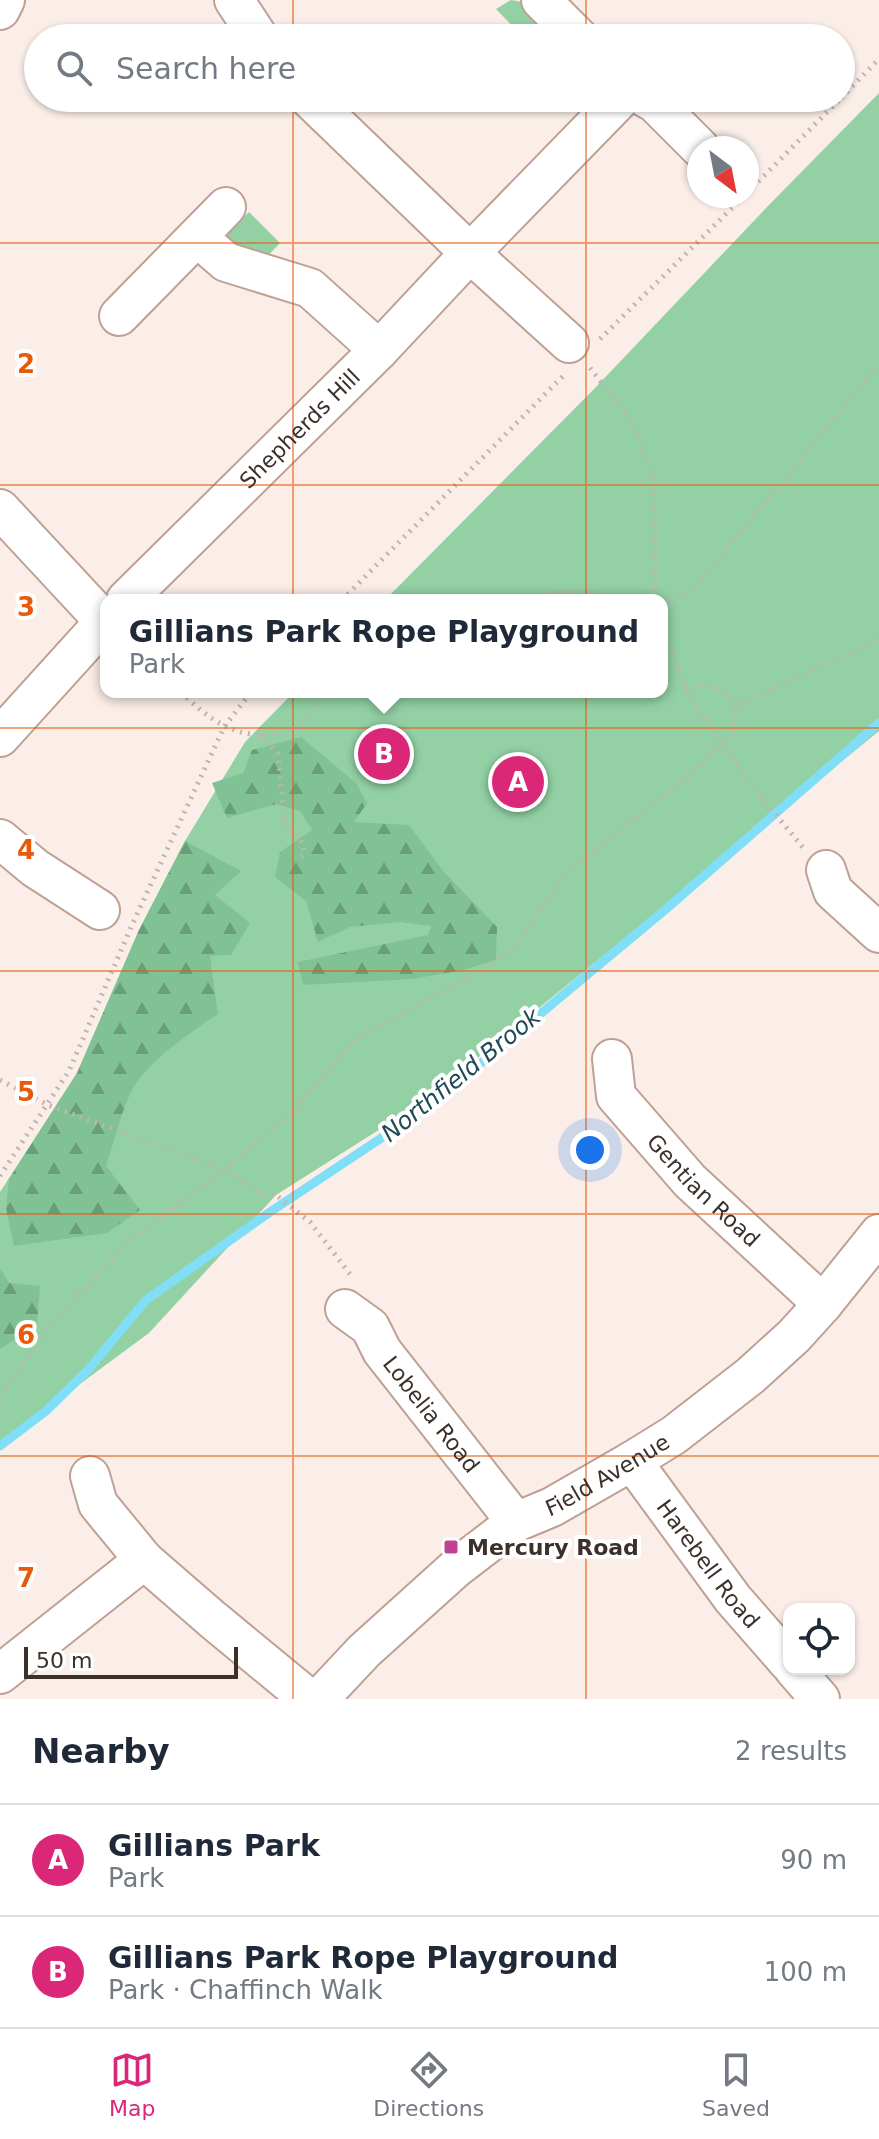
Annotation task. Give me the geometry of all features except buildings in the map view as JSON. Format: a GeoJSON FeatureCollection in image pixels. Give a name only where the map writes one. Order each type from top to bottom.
{"type":"FeatureCollection","features":[{"type":"Feature","properties":{"kind":"street"},"geometry":{"type":"LineString","coordinates":[[0,10],[5,0]]}},
{"type":"Feature","properties":{"kind":"street"},"geometry":{"type":"LineString","coordinates":[[234,0],[250,24]]}},
{"type":"Feature","properties":{"kind":"street"},"geometry":{"type":"LineString","coordinates":[[541,0],[565,24]]}},
{"type":"Feature","properties":{"kind":"street"},"geometry":{"type":"LineString","coordinates":[[324,112],[575,350]]}},
{"type":"Feature","properties":{"kind":"street","name":"Shepherds Hill"},"geometry":{"type":"LineString","coordinates":[[133,594],[379,350],[607,112]]}},
{"type":"Feature","properties":{"kind":"street"},"geometry":{"type":"LineString","coordinates":[[664,112],[688,136]]}},
{"type":"Feature","properties":{"kind":"street"},"geometry":{"type":"LineString","coordinates":[[119,316],[226,207]]}},
{"type":"Feature","properties":{"kind":"street"},"geometry":{"type":"LineString","coordinates":[[197,237],[226,262],[310,288],[379,350]]}},
{"type":"Feature","properties":{"kind":"street"},"geometry":{"type":"LineString","coordinates":[[0,509],[100,605]]}},
{"type":"Feature","properties":{"kind":"street","name":"Shepherds Hill"},"geometry":{"type":"LineString","coordinates":[[0,737],[100,628]]}},
{"type":"Feature","properties":{"kind":"street"},"geometry":{"type":"LineString","coordinates":[[0,839],[35,868],[100,910]]}},
{"type":"Feature","properties":{"kind":"street"},"geometry":{"type":"LineString","coordinates":[[826,870],[833,891],[879,933]]}},
{"type":"Feature","properties":{"kind":"street","name":"Gentian Road"},"geometry":{"type":"LineString","coordinates":[[612,1059],[616,1096],[690,1181],[823,1304]]}},
{"type":"Feature","properties":{"kind":"street","name":"Field Avenue"},"geometry":{"type":"LineString","coordinates":[[319,1699],[364,1651],[456,1568],[516,1522],[552,1507],[632,1461],[674,1435],[734,1390],[794,1336],[879,1234]]}},
{"type":"Feature","properties":{"kind":"street","name":"Lobelia Road"},"geometry":{"type":"LineString","coordinates":[[345,1309],[370,1327],[382,1351],[516,1522]]}},
{"type":"Feature","properties":{"kind":"street","name":"Harebell Road"},"geometry":{"type":"LineString","coordinates":[[632,1461],[733,1599],[783,1656]]}},
{"type":"Feature","properties":{"kind":"street"},"geometry":{"type":"LineString","coordinates":[[90,1476],[98,1504],[144,1560],[309,1699]]}},
{"type":"Feature","properties":{"kind":"street"},"geometry":{"type":"LineString","coordinates":[[0,1674],[144,1560]]}},
{"type":"Feature","properties":{"kind":"street"},"geometry":{"type":"LineString","coordinates":[[799,1675],[820,1699]]}},
{"type":"Feature","properties":{"kind":"path"},"geometry":{"type":"LineString","coordinates":[[855,84],[879,59]]}},
{"type":"Feature","properties":{"kind":"path"},"geometry":{"type":"LineString","coordinates":[[759,182],[827,112]]}},
{"type":"Feature","properties":{"kind":"path"},"geometry":{"type":"LineString","coordinates":[[348,594],[575,350],[732,208]]}},
{"type":"Feature","properties":{"kind":"path"},"geometry":{"type":"LineString","coordinates":[[575,350],[636,426],[654,485],[655,594]]}},
{"type":"Feature","properties":{"kind":"path"},"geometry":{"type":"LineString","coordinates":[[668,601],[692,591],[879,364]]}},
{"type":"Feature","properties":{"kind":"path"},"geometry":{"type":"LineString","coordinates":[[556,594],[595,594]]}},
{"type":"Feature","properties":{"kind":"path"},"geometry":{"type":"LineString","coordinates":[[668,638],[685,689],[721,744],[798,842]]}},
{"type":"Feature","properties":{"kind":"path"},"geometry":{"type":"LineString","coordinates":[[736,706],[879,639]]}},
{"type":"Feature","properties":{"kind":"path"},"geometry":{"type":"LineString","coordinates":[[0,1397],[49,1327],[132,1238],[225,1170],[293,1113],[354,1040],[482,970],[516,946],[562,877],[690,775],[734,731],[736,706],[719,687],[707,685],[685,689]]}},
{"type":"Feature","properties":{"kind":"path"},"geometry":{"type":"LineString","coordinates":[[187,698],[224,727],[260,734],[275,734],[301,725],[321,698]]}},
{"type":"Feature","properties":{"kind":"path"},"geometry":{"type":"LineString","coordinates":[[0,1176],[69,1071],[132,925],[224,727],[246,698]]}},
{"type":"Feature","properties":{"kind":"path"},"geometry":{"type":"LineString","coordinates":[[260,734],[278,754],[285,828],[297,836],[304,846],[304,855],[297,860]]}},
{"type":"Feature","properties":{"kind":"path"},"geometry":{"type":"LineString","coordinates":[[0,1080],[48,1105],[225,1170],[264,1195],[276,1195],[310,1222],[358,1285],[345,1309]]}},
{"type":"Feature","properties":{"kind":"green space"},"geometry":{"type":"Polygon","coordinates":[[[511,0],[534,4],[541,19],[536,24],[510,24],[496,9],[511,0]]]}},
{"type":"Feature","properties":{"kind":"green space"},"geometry":{"type":"Polygon","coordinates":[[[879,93],[879,731],[426,1100],[276,1195],[149,1333],[0,1443],[0,1192],[77,1073],[139,930],[185,841],[245,742],[288,698],[668,698],[668,594],[391,594],[595,388],[879,93]]]}},
{"type":"Feature","properties":{"kind":"green space"},"geometry":{"type":"Polygon","coordinates":[[[249,212],[280,243],[264,260],[230,247],[227,233],[249,212]]]}},
{"type":"Feature","properties":{"kind":"green space"},"geometry":{"type":"Polygon","coordinates":[[[301,737],[356,783],[367,803],[354,822],[409,825],[444,872],[497,927],[496,960],[463,970],[412,979],[303,985],[298,962],[428,935],[431,926],[400,922],[350,927],[318,942],[306,901],[275,877],[280,852],[312,830],[300,811],[276,804],[227,818],[212,783],[243,773],[252,750],[301,737]]]}},
{"type":"Feature","properties":{"kind":"green space"},"geometry":{"type":"Polygon","coordinates":[[[185,841],[241,871],[215,895],[250,923],[231,955],[210,956],[218,1014],[157,1060],[137,1082],[126,1102],[106,1166],[140,1210],[107,1233],[14,1246],[6,1208],[9,1179],[77,1073],[139,930],[185,841]]]}},
{"type":"Feature","properties":{"kind":"green space"},"geometry":{"type":"Polygon","coordinates":[[[0,1268],[9,1283],[40,1286],[37,1325],[0,1349],[0,1268]]]}},
{"type":"Feature","properties":{"kind":"waterway","name":"Northfield Brook"},"geometry":{"type":"LineString","coordinates":[[0,1446],[46,1411],[88,1370],[146,1300],[270,1212],[431,1105],[666,909],[879,723]]}},
{"type":"Feature","properties":{"kind":"place","name":"Gillians Park Rope Playground"},"geometry":{"type":"Point","coordinates":[384,754]}},
{"type":"Feature","properties":{"kind":"place","name":"Gillians Park"},"geometry":{"type":"Point","coordinates":[518,782]}},
{"type":"Feature","properties":{"kind":"place","name":"Mercury Road"},"geometry":{"type":"Point","coordinates":[451,1547]}}]}
